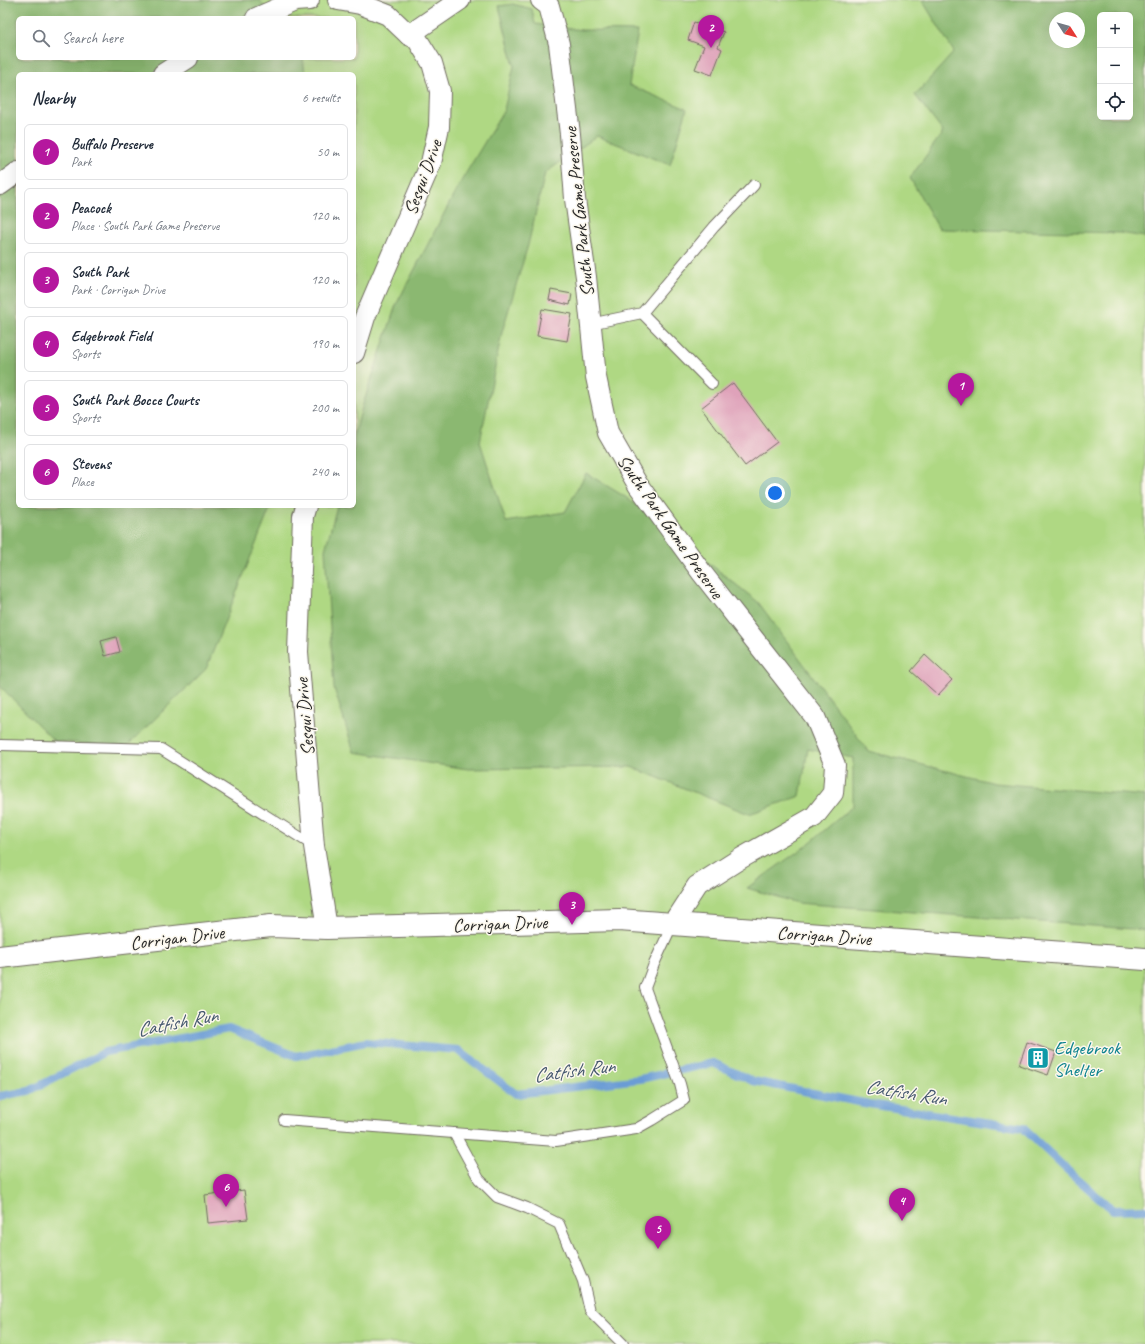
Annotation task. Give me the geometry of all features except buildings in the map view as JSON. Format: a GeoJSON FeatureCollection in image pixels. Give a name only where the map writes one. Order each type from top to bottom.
{"type":"FeatureCollection","features":[{"type":"Feature","properties":{"kind":"street"},"geometry":{"type":"LineString","coordinates":[[261,16],[295,1],[309,0]]}},
{"type":"Feature","properties":{"kind":"street","name":"Sesqui Drive"},"geometry":{"type":"LineString","coordinates":[[338,0],[360,4],[388,16],[417,39],[432,63],[440,91],[439,127],[431,163],[365,317],[356,346]]}},
{"type":"Feature","properties":{"kind":"street"},"geometry":{"type":"LineString","coordinates":[[410,34],[460,0]]}},
{"type":"Feature","properties":{"kind":"street","name":"South Park Game Preserve"},"geometry":{"type":"LineString","coordinates":[[541,0],[549,6],[559,44],[570,134],[575,199],[586,277],[596,377],[608,433],[642,491],[702,573],[815,717],[835,765],[833,793],[814,816],[738,860],[697,886],[673,923]]}},
{"type":"Feature","properties":{"kind":"street"},"geometry":{"type":"LineString","coordinates":[[166,72],[185,60]]}},
{"type":"Feature","properties":{"kind":"street"},"geometry":{"type":"LineString","coordinates":[[0,185],[16,173]]}},
{"type":"Feature","properties":{"kind":"street","name":"Sesqui Drive"},"geometry":{"type":"LineString","coordinates":[[305,508],[303,516],[298,652],[314,846],[327,928]]}},
{"type":"Feature","properties":{"kind":"street","name":"Corrigan Drive"},"geometry":{"type":"LineString","coordinates":[[0,957],[271,926],[327,928],[619,920],[1145,959]]}},
{"type":"Feature","properties":{"kind":"lane"},"geometry":{"type":"LineString","coordinates":[[590,324],[642,313],[714,227],[754,185]]}},
{"type":"Feature","properties":{"kind":"lane"},"geometry":{"type":"LineString","coordinates":[[642,313],[712,384]]}},
{"type":"Feature","properties":{"kind":"lane"},"geometry":{"type":"LineString","coordinates":[[0,745],[161,748],[314,846]]}},
{"type":"Feature","properties":{"kind":"lane"},"geometry":{"type":"LineString","coordinates":[[284,1120],[556,1141],[636,1129],[684,1100],[680,1084],[645,988],[654,964],[673,923]]}},
{"type":"Feature","properties":{"kind":"lane"},"geometry":{"type":"LineString","coordinates":[[454,1133],[479,1179],[497,1197],[527,1208],[559,1224],[583,1281],[590,1311],[623,1344]]}},
{"type":"Feature","properties":{"kind":"green space"},"geometry":{"type":"Polygon","coordinates":[[[0,0],[1145,0],[1145,1344],[0,1344],[0,0]]]}},
{"type":"Feature","properties":{"kind":"green space"},"geometry":{"type":"Polygon","coordinates":[[[0,0],[259,0],[273,16],[16,16],[16,60],[303,60],[305,72],[16,72],[16,508],[270,508],[206,669],[126,747],[54,741],[0,686],[0,0]]]}},
{"type":"Feature","properties":{"kind":"green space"},"geometry":{"type":"Polygon","coordinates":[[[922,0],[1145,0],[1145,237],[1120,233],[939,229],[910,178],[943,132],[915,95],[954,52],[922,0]]]}},
{"type":"Feature","properties":{"kind":"green space"},"geometry":{"type":"Polygon","coordinates":[[[513,4],[532,9],[535,24],[582,30],[638,31],[629,85],[687,109],[670,165],[597,136],[545,173],[528,245],[502,332],[480,442],[506,522],[565,512],[586,473],[627,498],[758,602],[868,751],[994,783],[1145,796],[1145,930],[797,903],[747,888],[807,845],[853,806],[853,758],[808,749],[800,796],[749,814],[631,767],[468,769],[354,752],[334,688],[325,550],[336,508],[356,508],[356,430],[396,305],[460,183],[504,110],[514,66],[499,6],[513,4]]]}},
{"type":"Feature","properties":{"kind":"waterway","name":"Catfish Run"},"geometry":{"type":"LineString","coordinates":[[0,1096],[29,1091],[105,1052],[229,1029],[296,1056],[366,1042],[458,1050],[516,1094],[640,1079],[713,1063],[753,1081],[869,1104],[1023,1128],[1066,1169],[1113,1210],[1145,1209]]}},
{"type":"Feature","properties":{"kind":"place","name":"Peacock"},"geometry":{"type":"Point","coordinates":[711,48]}},
{"type":"Feature","properties":{"kind":"place","name":"Buffalo Preserve"},"geometry":{"type":"Point","coordinates":[961,406]}},
{"type":"Feature","properties":{"kind":"place","name":"South Park"},"geometry":{"type":"Point","coordinates":[572,925]}},
{"type":"Feature","properties":{"kind":"place","name":"Edgebrook Shelter"},"geometry":{"type":"Point","coordinates":[1038,1058]}},
{"type":"Feature","properties":{"kind":"place","name":"Stevens"},"geometry":{"type":"Point","coordinates":[226,1207]}},
{"type":"Feature","properties":{"kind":"place","name":"Edgebrook Field"},"geometry":{"type":"Point","coordinates":[902,1221]}},
{"type":"Feature","properties":{"kind":"place","name":"South Park Bocce Courts"},"geometry":{"type":"Point","coordinates":[658,1249]}}]}
